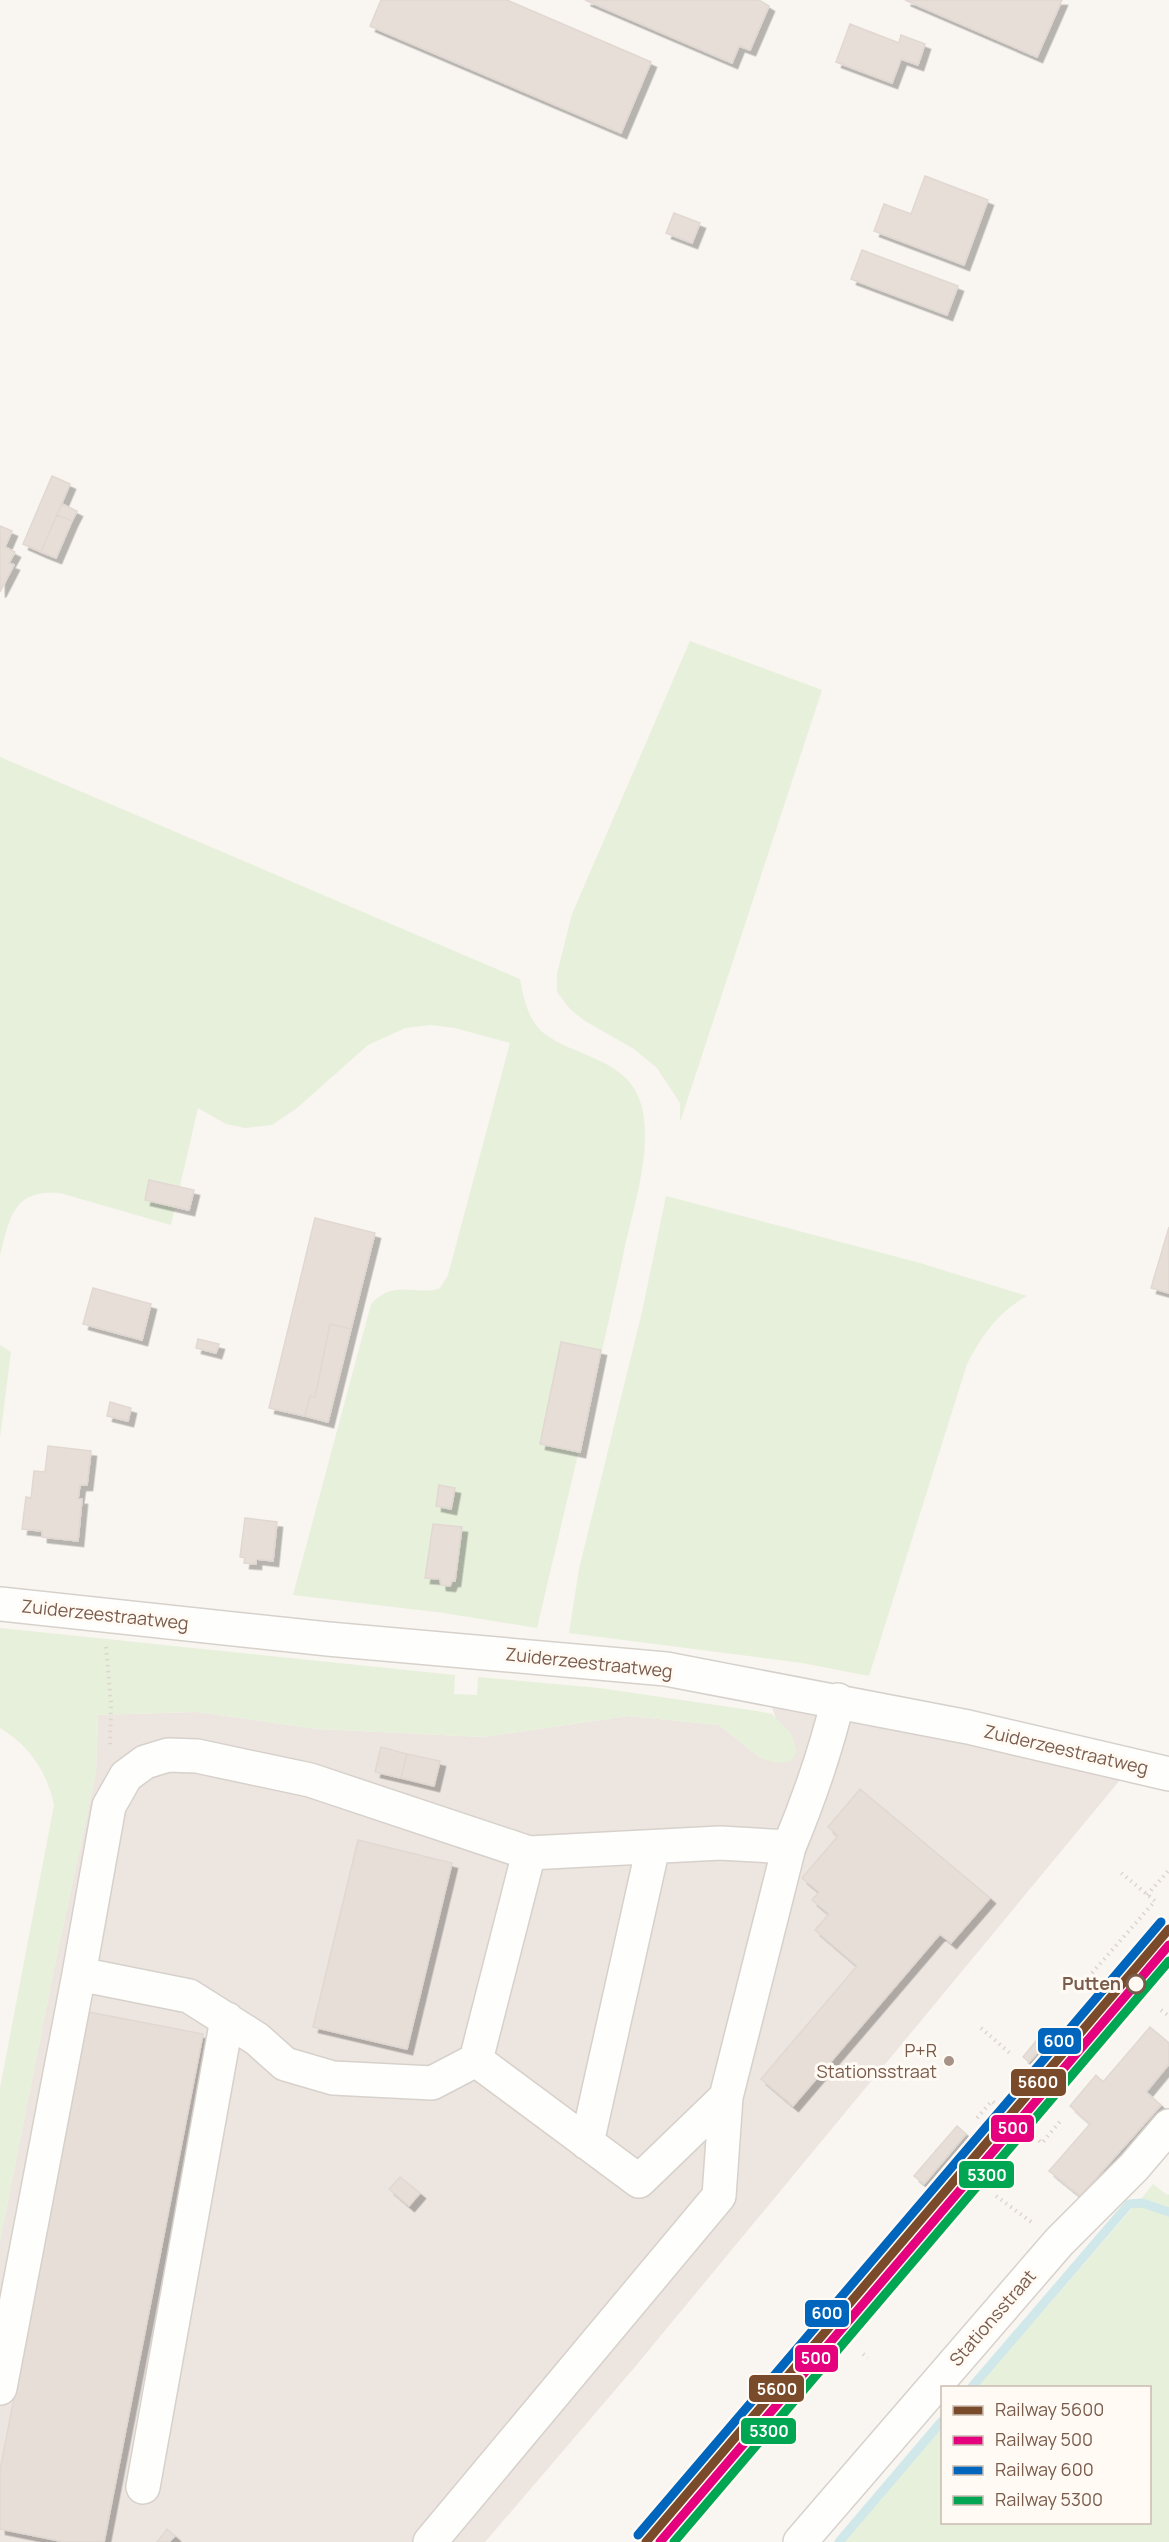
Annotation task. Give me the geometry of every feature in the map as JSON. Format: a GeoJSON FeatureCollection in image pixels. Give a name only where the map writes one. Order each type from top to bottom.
{"type":"FeatureCollection","features":[{"type":"Feature","properties":{"kind":"street","name":"Zuiderzeestraatweg"},"geometry":{"type":"LineString","coordinates":[[0,1604],[328,1639],[666,1669],[968,1726],[1169,1774]]}},
{"type":"Feature","properties":{"kind":"street"},"geometry":{"type":"LineString","coordinates":[[430,2542],[719,2196],[726,2097],[789,1847],[807,1805],[832,1728],[838,1700]]}},
{"type":"Feature","properties":{"kind":"street"},"geometry":{"type":"LineString","coordinates":[[0,2388],[109,1806],[126,1776],[144,1762],[168,1755],[197,1756],[310,1780],[530,1852],[720,1843],[789,1847]]}},
{"type":"Feature","properties":{"kind":"street"},"geometry":{"type":"LineString","coordinates":[[587,2143],[652,1847]]}},
{"type":"Feature","properties":{"kind":"street"},"geometry":{"type":"LineString","coordinates":[[79,1974],[189,1996],[257,2039],[285,2064],[333,2078],[432,2083],[477,2060],[530,1852]]}},
{"type":"Feature","properties":{"kind":"street"},"geometry":{"type":"LineString","coordinates":[[142,2487],[227,2019]]}},
{"type":"Feature","properties":{"kind":"street"},"geometry":{"type":"LineString","coordinates":[[477,2060],[639,2181],[726,2097]]}},
{"type":"Feature","properties":{"kind":"street","name":"Stationsstraat"},"geometry":{"type":"LineString","coordinates":[[800,2542],[1059,2242],[1134,2167],[1169,2127]]}},
{"type":"Feature","properties":{"kind":"path"},"geometry":{"type":"LineString","coordinates":[[104,1616],[111,1703],[110,1749]]}},
{"type":"Feature","properties":{"kind":"path"},"geometry":{"type":"LineString","coordinates":[[1147,1895],[1169,1870]]}},
{"type":"Feature","properties":{"kind":"path"},"geometry":{"type":"LineString","coordinates":[[1092,1973],[1155,1901],[1119,1871]]}},
{"type":"Feature","properties":{"kind":"path"},"geometry":{"type":"LineString","coordinates":[[1161,2010],[1168,2014]]}},
{"type":"Feature","properties":{"kind":"path"},"geometry":{"type":"LineString","coordinates":[[981,2028],[1012,2055]]}},
{"type":"Feature","properties":{"kind":"path"},"geometry":{"type":"LineString","coordinates":[[977,2118],[992,2101],[1042,2143],[1062,2119]]}},
{"type":"Feature","properties":{"kind":"path"},"geometry":{"type":"LineString","coordinates":[[996,2196],[1059,2242]]}},
{"type":"Feature","properties":{"kind":"shaded area"},"geometry":{"type":"Polygon","coordinates":[[[771,1704],[906,1731],[1120,1780],[634,2368],[485,2542],[0,2542],[0,2241],[96,1773],[98,1715],[197,1712],[317,1729],[483,1737],[628,1716],[719,1725],[760,1758],[776,1719],[771,1704]]]}},
{"type":"Feature","properties":{"kind":"green space"},"geometry":{"type":"Polygon","coordinates":[[[690,641],[822,690],[680,1122],[680,1103],[657,1068],[634,1049],[585,1021],[570,1009],[557,992],[557,974],[572,914],[690,641]]]}},
{"type":"Feature","properties":{"kind":"green space"},"geometry":{"type":"Polygon","coordinates":[[[0,757],[520,979],[528,1010],[540,1030],[559,1043],[614,1069],[635,1089],[641,1104],[645,1140],[640,1180],[537,1628],[444,1613],[293,1595],[371,1304],[378,1297],[393,1291],[425,1291],[440,1288],[448,1275],[510,1043],[455,1028],[430,1025],[405,1028],[368,1045],[297,1108],[272,1125],[245,1128],[226,1124],[198,1108],[171,1225],[60,1193],[44,1193],[23,1201],[16,1209],[7,1229],[0,1255],[0,757]]]}},
{"type":"Feature","properties":{"kind":"green space"},"geometry":{"type":"Polygon","coordinates":[[[666,1196],[920,1263],[1027,1296],[999,1317],[979,1343],[967,1364],[869,1676],[802,1663],[569,1633],[579,1569],[642,1312],[666,1196]]]}},
{"type":"Feature","properties":{"kind":"green space"},"geometry":{"type":"Polygon","coordinates":[[[0,1345],[11,1352],[0,1438],[0,1345]]]}},
{"type":"Feature","properties":{"kind":"green space"},"geometry":{"type":"Polygon","coordinates":[[[0,1628],[455,1675],[454,1694],[477,1695],[478,1677],[599,1688],[757,1711],[772,1714],[791,1733],[797,1752],[791,1761],[776,1763],[760,1758],[719,1725],[628,1716],[483,1737],[317,1729],[197,1712],[98,1715],[96,1773],[0,2241],[0,2088],[54,1805],[47,1782],[36,1761],[20,1743],[0,1728],[0,1628]]]}},
{"type":"Feature","properties":{"kind":"green space"},"geometry":{"type":"Polygon","coordinates":[[[1153,2184],[1167,2195],[1169,2194],[1169,2213],[1138,2203],[1153,2184]]]}},
{"type":"Feature","properties":{"kind":"green space"},"geometry":{"type":"Polygon","coordinates":[[[1135,2205],[1169,2216],[1169,2542],[844,2542],[941,2428],[941,2524],[1151,2524],[1151,2386],[978,2386],[1135,2205]]]}},
{"type":"Feature","properties":{"kind":"building"},"geometry":{"type":"Polygon","coordinates":[[[381,0],[507,0],[651,62],[621,133],[370,26],[381,0]]]}},
{"type":"Feature","properties":{"kind":"building"},"geometry":{"type":"Polygon","coordinates":[[[585,0],[759,0],[769,6],[750,50],[739,46],[732,63],[585,0]]]}},
{"type":"Feature","properties":{"kind":"building"},"geometry":{"type":"Polygon","coordinates":[[[905,0],[1062,0],[1037,57],[905,0]]]}},
{"type":"Feature","properties":{"kind":"building"},"geometry":{"type":"Polygon","coordinates":[[[850,24],[899,43],[901,35],[925,44],[918,65],[901,59],[892,83],[836,62],[850,24]]]}},
{"type":"Feature","properties":{"kind":"building"},"geometry":{"type":"Polygon","coordinates":[[[925,176],[988,200],[964,265],[874,231],[884,204],[911,214],[925,176]]]}},
{"type":"Feature","properties":{"kind":"building"},"geometry":{"type":"Polygon","coordinates":[[[674,213],[700,223],[692,243],[666,233],[674,213]]]}},
{"type":"Feature","properties":{"kind":"building"},"geometry":{"type":"Polygon","coordinates":[[[862,250],[958,286],[947,315],[851,279],[862,250]]]}},
{"type":"Feature","properties":{"kind":"building"},"geometry":{"type":"Polygon","coordinates":[[[52,476],[70,484],[41,552],[23,544],[52,476]]]}},
{"type":"Feature","properties":{"kind":"building"},"geometry":{"type":"Polygon","coordinates":[[[62,504],[77,511],[72,521],[57,515],[62,504]]]}},
{"type":"Feature","properties":{"kind":"building"},"geometry":{"type":"Polygon","coordinates":[[[57,515],[72,521],[56,558],[41,552],[57,515]]]}},
{"type":"Feature","properties":{"kind":"building"},"geometry":{"type":"Polygon","coordinates":[[[0,526],[12,531],[5,547],[15,552],[9,563],[14,565],[0,592],[0,526]]]}},
{"type":"Feature","properties":{"kind":"building"},"geometry":{"type":"Polygon","coordinates":[[[149,1180],[194,1190],[189,1210],[145,1200],[149,1180]]]}},
{"type":"Feature","properties":{"kind":"building"},"geometry":{"type":"Polygon","coordinates":[[[315,1218],[375,1233],[351,1329],[330,1324],[315,1397],[310,1396],[305,1416],[269,1408],[315,1218]]]}},
{"type":"Feature","properties":{"kind":"building"},"geometry":{"type":"Polygon","coordinates":[[[1169,1227],[1169,1293],[1151,1288],[1169,1227]]]}},
{"type":"Feature","properties":{"kind":"building"},"geometry":{"type":"Polygon","coordinates":[[[93,1288],[151,1304],[142,1340],[83,1324],[93,1288]]]}},
{"type":"Feature","properties":{"kind":"building"},"geometry":{"type":"Polygon","coordinates":[[[330,1324],[351,1329],[328,1422],[305,1416],[310,1396],[315,1397],[330,1324]]]}},
{"type":"Feature","properties":{"kind":"building"},"geometry":{"type":"Polygon","coordinates":[[[198,1339],[219,1344],[216,1353],[196,1348],[198,1339]]]}},
{"type":"Feature","properties":{"kind":"building"},"geometry":{"type":"Polygon","coordinates":[[[561,1342],[601,1350],[580,1452],[540,1444],[561,1342]]]}},
{"type":"Feature","properties":{"kind":"building"},"geometry":{"type":"Polygon","coordinates":[[[110,1402],[131,1408],[128,1421],[107,1416],[110,1402]]]}},
{"type":"Feature","properties":{"kind":"building"},"geometry":{"type":"Polygon","coordinates":[[[48,1446],[91,1451],[87,1485],[80,1485],[78,1499],[82,1499],[78,1541],[42,1537],[42,1531],[22,1529],[26,1497],[31,1498],[34,1471],[45,1472],[48,1446]]]}},
{"type":"Feature","properties":{"kind":"building"},"geometry":{"type":"Polygon","coordinates":[[[439,1485],[455,1488],[451,1509],[436,1506],[439,1485]]]}},
{"type":"Feature","properties":{"kind":"building"},"geometry":{"type":"Polygon","coordinates":[[[245,1518],[277,1522],[273,1561],[256,1559],[256,1564],[244,1563],[245,1558],[240,1557],[245,1518]]]}},
{"type":"Feature","properties":{"kind":"building"},"geometry":{"type":"Polygon","coordinates":[[[433,1524],[462,1527],[455,1581],[452,1581],[450,1586],[441,1585],[440,1579],[425,1578],[433,1524]]]}},
{"type":"Feature","properties":{"kind":"building"},"geometry":{"type":"Polygon","coordinates":[[[381,1747],[407,1754],[401,1778],[375,1772],[381,1747]]]}},
{"type":"Feature","properties":{"kind":"building"},"geometry":{"type":"Polygon","coordinates":[[[407,1754],[440,1761],[434,1786],[401,1778],[407,1754]]]}},
{"type":"Feature","properties":{"kind":"building"},"geometry":{"type":"Polygon","coordinates":[[[860,1789],[990,1898],[951,1943],[940,1934],[793,2106],[761,2079],[857,1966],[815,1930],[829,1914],[812,1900],[819,1892],[802,1878],[838,1836],[828,1827],[860,1789]]]}},
{"type":"Feature","properties":{"kind":"building"},"geometry":{"type":"Polygon","coordinates":[[[358,1840],[452,1863],[407,2049],[313,2027],[358,1840]]]}},
{"type":"Feature","properties":{"kind":"building"},"geometry":{"type":"Polygon","coordinates":[[[89,2012],[203,2034],[104,2542],[65,2542],[0,2529],[0,2470],[89,2012]]]}},
{"type":"Feature","properties":{"kind":"building"},"geometry":{"type":"Polygon","coordinates":[[[1150,2027],[1169,2043],[1169,2064],[1146,2092],[1161,2105],[1080,2196],[1049,2171],[1090,2124],[1070,2106],[1096,2075],[1103,2082],[1150,2027]]]}},
{"type":"Feature","properties":{"kind":"building"},"geometry":{"type":"Polygon","coordinates":[[[1044,2031],[1051,2037],[1029,2062],[1023,2057],[1044,2031]]]}},
{"type":"Feature","properties":{"kind":"building"},"geometry":{"type":"Polygon","coordinates":[[[957,2126],[966,2134],[924,2184],[914,2176],[957,2126]]]}},
{"type":"Feature","properties":{"kind":"building"},"geometry":{"type":"Polygon","coordinates":[[[400,2177],[420,2193],[409,2206],[389,2189],[400,2177]]]}},
{"type":"Feature","properties":{"kind":"building"},"geometry":{"type":"Polygon","coordinates":[[[167,2529],[175,2536],[169,2542],[157,2542],[167,2529]]]}},
{"type":"Feature","properties":{"kind":"waterway"},"geometry":{"type":"LineString","coordinates":[[973,2386],[1129,2204],[1142,2203],[1169,2212]]}},
{"type":"Feature","properties":{"kind":"waterway"},"geometry":{"type":"LineString","coordinates":[[839,2542],[941,2422]]}},
{"type":"Feature","properties":{"kind":"rail line","name":"600"},"geometry":{"type":"LineString","coordinates":[[638,2535],[1161,1922]]}},
{"type":"Feature","properties":{"kind":"rail line","name":"5600"},"geometry":{"type":"LineString","coordinates":[[646,2542],[1169,1929]]}},
{"type":"Feature","properties":{"kind":"rail line","name":"500"},"geometry":{"type":"LineString","coordinates":[[660,2542],[1169,1945]]}},
{"type":"Feature","properties":{"kind":"rail line","name":"5300"},"geometry":{"type":"LineString","coordinates":[[674,2542],[1169,1961]]}},
{"type":"Feature","properties":{"kind":"place","name":"Putten"},"geometry":{"type":"Point","coordinates":[1136,1984]}},
{"type":"Feature","properties":{"kind":"place","name":"P+R Stationsstraat"},"geometry":{"type":"Point","coordinates":[949,2061]}}]}
